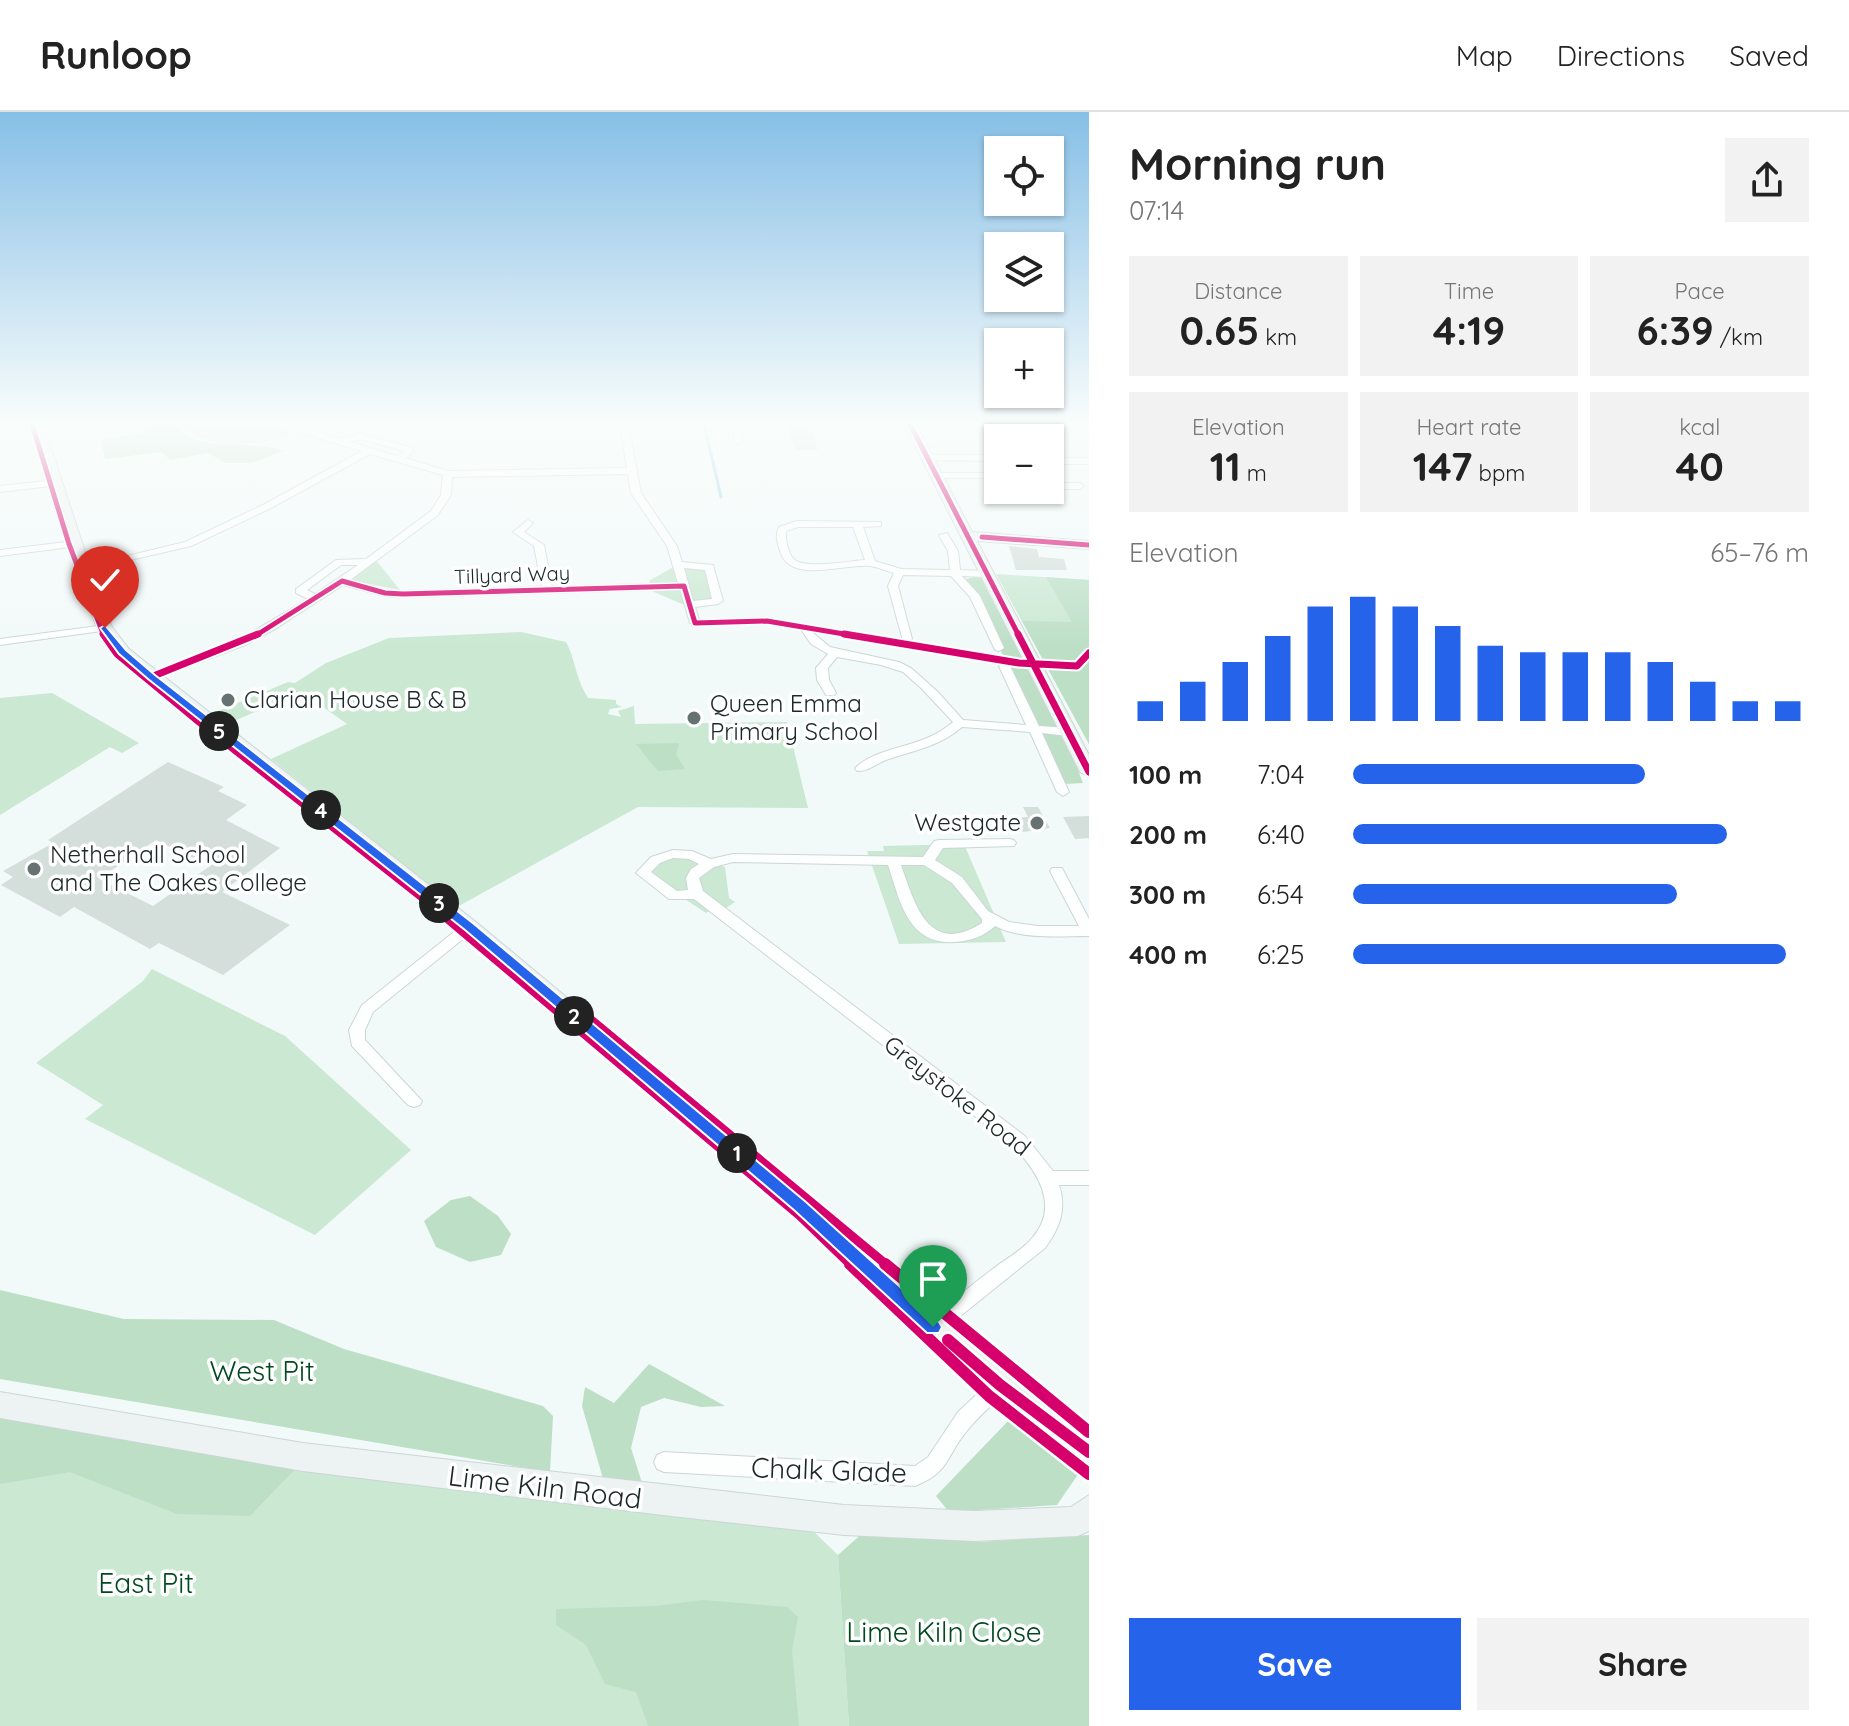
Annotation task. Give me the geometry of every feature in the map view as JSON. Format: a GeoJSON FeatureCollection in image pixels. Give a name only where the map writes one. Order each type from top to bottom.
{"type":"FeatureCollection","features":[{"type":"Feature","properties":{"kind":"street"},"geometry":{"type":"LineString","coordinates":[[61,499],[105,628],[123,652],[469,927],[800,1206],[1000,1385],[1089,1452]]}},
{"type":"Feature","properties":{"kind":"street"},"geometry":{"type":"LineString","coordinates":[[83,568],[190,544],[280,499]]}},
{"type":"Feature","properties":{"kind":"street"},"geometry":{"type":"LineString","coordinates":[[151,677],[241,643],[271,627],[342,581],[435,513],[443,499]]}},
{"type":"Feature","properties":{"kind":"street"},"geometry":{"type":"LineString","coordinates":[[640,499],[672,546],[695,623]]}},
{"type":"Feature","properties":{"kind":"street"},"geometry":{"type":"LineString","coordinates":[[950,499],[1089,772]]}},
{"type":"Feature","properties":{"kind":"street"},"geometry":{"type":"LineString","coordinates":[[528,523],[518,532],[539,545],[548,590]]}},
{"type":"Feature","properties":{"kind":"street"},"geometry":{"type":"LineString","coordinates":[[878,524],[858,527],[797,524],[787,526],[780,535],[787,558],[800,566],[871,563],[900,572],[987,574]]}},
{"type":"Feature","properties":{"kind":"street"},"geometry":{"type":"LineString","coordinates":[[858,527],[871,563]]}},
{"type":"Feature","properties":{"kind":"street"},"geometry":{"type":"LineString","coordinates":[[944,535],[953,551],[955,575],[975,596],[999,648]]}},
{"type":"Feature","properties":{"kind":"street"},"geometry":{"type":"LineString","coordinates":[[970,536],[1089,545]]}},
{"type":"Feature","properties":{"kind":"street"},"geometry":{"type":"LineString","coordinates":[[0,553],[75,544]]}},
{"type":"Feature","properties":{"kind":"street"},"geometry":{"type":"LineString","coordinates":[[315,598],[300,591],[339,562],[367,562]]}},
{"type":"Feature","properties":{"kind":"street"},"geometry":{"type":"LineString","coordinates":[[679,565],[709,567],[718,601],[690,604]]}},
{"type":"Feature","properties":{"kind":"street"},"geometry":{"type":"LineString","coordinates":[[900,572],[893,586],[907,639]]}},
{"type":"Feature","properties":{"kind":"street","name":"Tillyard Way"},"geometry":{"type":"LineString","coordinates":[[342,581],[385,593],[403,594],[684,586]]}},
{"type":"Feature","properties":{"kind":"street"},"geometry":{"type":"LineString","coordinates":[[0,642],[105,628]]}},
{"type":"Feature","properties":{"kind":"street"},"geometry":{"type":"LineString","coordinates":[[807,631],[811,639],[834,653],[863,657],[908,671],[922,680],[928,692],[959,723],[1068,732]]}},
{"type":"Feature","properties":{"kind":"street"},"geometry":{"type":"LineString","coordinates":[[830,693],[823,680],[822,668],[834,653]]}},
{"type":"Feature","properties":{"kind":"street"},"geometry":{"type":"LineString","coordinates":[[1005,666],[1063,792]]}},
{"type":"Feature","properties":{"kind":"street"},"geometry":{"type":"LineString","coordinates":[[861,768],[875,758],[927,747],[959,723]]}},
{"type":"Feature","properties":{"kind":"street"},"geometry":{"type":"LineString","coordinates":[[1009,843],[939,844],[927,861],[957,880],[973,904],[989,919],[1025,929],[1089,931],[1057,871]]}},
{"type":"Feature","properties":{"kind":"street","name":"Greystoke Road"},"geometry":{"type":"LineString","coordinates":[[927,861],[733,858],[708,863],[691,854],[675,853],[658,859],[643,873],[674,896],[697,894],[1019,1141],[1041,1162],[1050,1178],[1054,1202],[1052,1223],[1040,1242],[933,1327]]}},
{"type":"Feature","properties":{"kind":"street"},"geometry":{"type":"LineString","coordinates":[[893,860],[918,923],[932,933],[961,938],[978,933],[989,925],[989,919]]}},
{"type":"Feature","properties":{"kind":"street"},"geometry":{"type":"LineString","coordinates":[[697,894],[692,883],[694,874],[708,863]]}},
{"type":"Feature","properties":{"kind":"street"},"geometry":{"type":"LineString","coordinates":[[414,1101],[357,1042],[357,1030],[367,1009],[469,927]]}},
{"type":"Feature","properties":{"kind":"street"},"geometry":{"type":"LineString","coordinates":[[1050,1178],[1089,1178]]}},
{"type":"Feature","properties":{"kind":"street","name":"Chalk Glade"},"geometry":{"type":"LineString","coordinates":[[664,1462],[915,1476],[928,1472],[937,1463],[955,1429],[1000,1385]]}},
{"type":"Feature","properties":{"kind":"street","name":"Lime Kiln Road"},"geometry":{"type":"LineString","coordinates":[[0,1405],[303,1457],[582,1492],[844,1520],[974,1526],[1078,1521],[1089,1510]]}},
{"type":"Feature","properties":{"kind":"green space"},"geometry":{"type":"Polygon","coordinates":[[[376,560],[400,590],[354,581],[353,577],[376,560]]]}},
{"type":"Feature","properties":{"kind":"green space"},"geometry":{"type":"Polygon","coordinates":[[[704,565],[714,603],[682,604],[654,592],[649,581],[675,566],[704,565]]]}},
{"type":"Feature","properties":{"kind":"green space"},"geometry":{"type":"Polygon","coordinates":[[[996,574],[1089,580],[1089,744],[996,574]]]}},
{"type":"Feature","properties":{"kind":"green space"},"geometry":{"type":"Polygon","coordinates":[[[1046,577],[1089,580],[1089,744],[1022,621],[1072,622],[1046,577]]]}},
{"type":"Feature","properties":{"kind":"green space"},"geometry":{"type":"Polygon","coordinates":[[[966,579],[984,579],[1061,726],[1083,783],[1064,784],[972,590],[964,583],[966,579]]]}},
{"type":"Feature","properties":{"kind":"green space"},"geometry":{"type":"Polygon","coordinates":[[[521,632],[566,642],[588,698],[616,700],[616,704],[622,707],[610,709],[608,714],[621,717],[618,711],[634,706],[635,724],[787,722],[808,808],[638,807],[457,907],[271,759],[347,724],[302,692],[222,726],[209,715],[288,682],[295,683],[326,663],[389,638],[521,632]]]}},
{"type":"Feature","properties":{"kind":"green space"},"geometry":{"type":"Polygon","coordinates":[[[52,693],[139,743],[122,753],[110,747],[0,815],[0,698],[52,693]]]}},
{"type":"Feature","properties":{"kind":"green space"},"geometry":{"type":"Polygon","coordinates":[[[679,743],[676,755],[685,769],[658,771],[636,744],[679,743]]]}},
{"type":"Feature","properties":{"kind":"green space"},"geometry":{"type":"Polygon","coordinates":[[[964,844],[1006,942],[899,944],[867,851],[884,851],[883,846],[964,844]]]}},
{"type":"Feature","properties":{"kind":"green space"},"geometry":{"type":"Polygon","coordinates":[[[692,857],[725,867],[729,898],[735,902],[726,908],[720,903],[706,913],[648,875],[649,869],[668,858],[692,857]]]}},
{"type":"Feature","properties":{"kind":"green space"},"geometry":{"type":"Polygon","coordinates":[[[152,969],[285,1036],[411,1150],[315,1235],[85,1119],[103,1105],[36,1063],[143,981],[152,969]]]}},
{"type":"Feature","properties":{"kind":"green space"},"geometry":{"type":"Polygon","coordinates":[[[470,1196],[498,1216],[511,1234],[501,1255],[470,1262],[436,1247],[424,1221],[451,1200],[470,1196]]]}},
{"type":"Feature","properties":{"kind":"green space","name":"West Pit"},"geometry":{"type":"Polygon","coordinates":[[[0,1290],[124,1319],[274,1320],[344,1349],[543,1406],[553,1416],[550,1472],[0,1379],[0,1290]]]}},
{"type":"Feature","properties":{"kind":"green space"},"geometry":{"type":"Polygon","coordinates":[[[649,1364],[725,1406],[701,1407],[664,1398],[641,1407],[631,1448],[643,1486],[604,1482],[582,1406],[585,1387],[614,1403],[649,1364]]]}},
{"type":"Feature","properties":{"kind":"green space","name":"East Pit"},"geometry":{"type":"Polygon","coordinates":[[[0,1413],[813,1531],[838,1555],[849,1726],[0,1726],[0,1413]]]}},
{"type":"Feature","properties":{"kind":"green space"},"geometry":{"type":"Polygon","coordinates":[[[0,1413],[301,1463],[250,1516],[177,1514],[70,1472],[0,1484],[0,1413]]]}},
{"type":"Feature","properties":{"kind":"green space"},"geometry":{"type":"Polygon","coordinates":[[[1009,1420],[1079,1473],[1057,1505],[949,1512],[936,1496],[1009,1420]]]}},
{"type":"Feature","properties":{"kind":"green space","name":"Lime Kiln Close"},"geometry":{"type":"Polygon","coordinates":[[[866,1530],[976,1542],[1089,1535],[1089,1726],[849,1726],[838,1555],[866,1530]]]}},
{"type":"Feature","properties":{"kind":"green space"},"geometry":{"type":"Polygon","coordinates":[[[703,1600],[787,1607],[798,1617],[792,1650],[799,1726],[648,1726],[636,1692],[605,1684],[586,1645],[556,1625],[556,1609],[656,1606],[703,1600]]]}},
{"type":"Feature","properties":{"kind":"building"},"geometry":{"type":"Polygon","coordinates":[[[1009,546],[1037,549],[1039,557],[1064,559],[1067,570],[1016,570],[1009,546]]]}},
{"type":"Feature","properties":{"kind":"building","name":"Netherhall School and The Oakes College"},"geometry":{"type":"Polygon","coordinates":[[[168,762],[224,787],[218,791],[247,805],[226,820],[280,848],[222,892],[290,925],[223,975],[159,943],[150,949],[74,907],[60,917],[1,885],[13,877],[3,871],[53,843],[48,840],[168,762]],[[156,840],[99,879],[153,906],[210,866],[156,840]]]}},
{"type":"Feature","properties":{"kind":"building","name":"Westgate"},"geometry":{"type":"Polygon","coordinates":[[[1023,807],[1038,807],[1050,828],[1023,832],[1016,818],[1028,817],[1023,807]]]}},
{"type":"Feature","properties":{"kind":"building"},"geometry":{"type":"Polygon","coordinates":[[[1089,816],[1089,838],[1075,839],[1063,817],[1089,816]]]}},
{"type":"Feature","properties":{"kind":"cycle path"},"geometry":{"type":"LineString","coordinates":[[55,499],[99,628],[117,654],[464,931],[799,1215],[989,1396],[1089,1474]]}},
{"type":"Feature","properties":{"kind":"cycle path"},"geometry":{"type":"LineString","coordinates":[[949,499],[1089,772]]}},
{"type":"Feature","properties":{"kind":"cycle path"},"geometry":{"type":"LineString","coordinates":[[982,537],[1089,545]]}},
{"type":"Feature","properties":{"kind":"cycle path"},"geometry":{"type":"LineString","coordinates":[[151,677],[241,643],[342,581],[385,593],[403,594],[684,586],[695,623],[767,621],[1019,663],[1077,666],[1089,653]]}},
{"type":"Feature","properties":{"kind":"cycle path"},"geometry":{"type":"LineString","coordinates":[[584,1014],[1089,1432]]}},
{"type":"Feature","properties":{"kind":"cycle path"},"geometry":{"type":"LineString","coordinates":[[948,1340],[1000,1385],[1089,1452]]}},
{"type":"Feature","properties":{"kind":"place","name":"Clarian House B & B"},"geometry":{"type":"Point","coordinates":[228,700]}},
{"type":"Feature","properties":{"kind":"place","name":"Queen Emma Primary School"},"geometry":{"type":"Point","coordinates":[694,718]}},
{"type":"Feature","properties":{"kind":"place","name":"Westgate"},"geometry":{"type":"Point","coordinates":[1037,823]}},
{"type":"Feature","properties":{"kind":"place","name":"Netherhall School and The Oakes College"},"geometry":{"type":"Point","coordinates":[34,869]}},
{"type":"Feature","properties":{"kind":"route"},"geometry":{"type":"LineString","coordinates":[[105,628],[123,652],[151,677],[469,927],[800,1206],[933,1327]]}}]}
